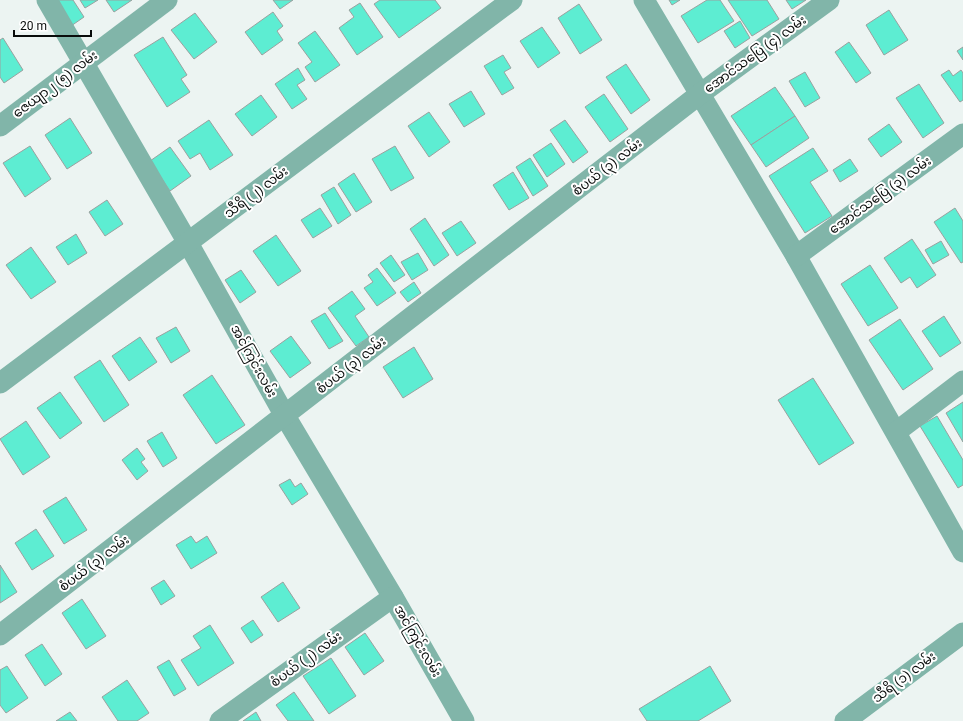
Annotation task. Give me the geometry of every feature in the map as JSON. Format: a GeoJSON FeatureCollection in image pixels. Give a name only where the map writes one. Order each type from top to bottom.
{"type":"FeatureCollection","features":[{"type":"Feature","properties":{"kind":"street","name":"အင်ကြင်းလမ်း"},"geometry":{"type":"LineString","coordinates":[[47,0],[188,243],[285,416],[393,597],[464,721]]}},
{"type":"Feature","properties":{"kind":"street","name":"ဇေယျာ၂ (၅) လမ်း"},"geometry":{"type":"LineString","coordinates":[[0,126],[168,0]]}},
{"type":"Feature","properties":{"kind":"street","name":"သီရိ (၂) လမ်း"},"geometry":{"type":"LineString","coordinates":[[0,383],[512,0]]}},
{"type":"Feature","properties":{"kind":"street"},"geometry":{"type":"LineString","coordinates":[[644,0],[796,256],[963,552]]}},
{"type":"Feature","properties":{"kind":"street","name":"အောင်သပြေ (၄) လမ်း"},"geometry":{"type":"LineString","coordinates":[[700,94],[829,0]]}},
{"type":"Feature","properties":{"kind":"street","name":"စံပယ် (၃) လမ်း"},"geometry":{"type":"LineString","coordinates":[[0,635],[700,94]]}},
{"type":"Feature","properties":{"kind":"street","name":"အောင်သပြေ (၃) လမ်း"},"geometry":{"type":"LineString","coordinates":[[796,256],[963,134]]}},
{"type":"Feature","properties":{"kind":"street"},"geometry":{"type":"LineString","coordinates":[[896,432],[963,381]]}},
{"type":"Feature","properties":{"kind":"street","name":"စံပယ် (၂) လမ်း"},"geometry":{"type":"LineString","coordinates":[[220,721],[393,597]]}},
{"type":"Feature","properties":{"kind":"street","name":"သီရိ (၁) လမ်း"},"geometry":{"type":"LineString","coordinates":[[845,721],[963,633]]}},
{"type":"Feature","properties":{"kind":"building"},"geometry":{"type":"Polygon","coordinates":[[[54,0],[73,0],[84,17],[71,26],[54,0]]]}},
{"type":"Feature","properties":{"kind":"building"},"geometry":{"type":"Polygon","coordinates":[[[80,0],[98,0],[85,8],[80,0]]]}},
{"type":"Feature","properties":{"kind":"building"},"geometry":{"type":"Polygon","coordinates":[[[106,0],[132,0],[114,12],[106,0]]]}},
{"type":"Feature","properties":{"kind":"building"},"geometry":{"type":"Polygon","coordinates":[[[273,0],[293,0],[280,9],[273,0]]]}},
{"type":"Feature","properties":{"kind":"building"},"geometry":{"type":"Polygon","coordinates":[[[380,0],[435,0],[441,8],[399,38],[374,4],[380,0]]]}},
{"type":"Feature","properties":{"kind":"building"},"geometry":{"type":"Polygon","coordinates":[[[669,0],[680,0],[672,5],[669,0]]]}},
{"type":"Feature","properties":{"kind":"building"},"geometry":{"type":"Polygon","coordinates":[[[707,0],[720,0],[734,21],[698,43],[681,16],[707,0]]]}},
{"type":"Feature","properties":{"kind":"building"},"geometry":{"type":"Polygon","coordinates":[[[728,0],[767,0],[779,19],[752,36],[728,0]]]}},
{"type":"Feature","properties":{"kind":"building"},"geometry":{"type":"Polygon","coordinates":[[[786,0],[806,0],[792,9],[786,0]]]}},
{"type":"Feature","properties":{"kind":"building"},"geometry":{"type":"Polygon","coordinates":[[[360,3],[383,37],[357,55],[339,28],[354,17],[349,10],[360,3]]]}},
{"type":"Feature","properties":{"kind":"building"},"geometry":{"type":"Polygon","coordinates":[[[579,4],[602,40],[580,54],[558,18],[579,4]]]}},
{"type":"Feature","properties":{"kind":"building"},"geometry":{"type":"Polygon","coordinates":[[[889,10],[908,40],[884,55],[866,25],[889,10]]]}},
{"type":"Feature","properties":{"kind":"building"},"geometry":{"type":"Polygon","coordinates":[[[273,12],[283,26],[277,31],[283,40],[262,55],[245,32],[273,12]]]}},
{"type":"Feature","properties":{"kind":"building"},"geometry":{"type":"Polygon","coordinates":[[[195,13],[217,42],[194,59],[171,30],[195,13]]]}},
{"type":"Feature","properties":{"kind":"building"},"geometry":{"type":"Polygon","coordinates":[[[740,21],[750,38],[735,48],[724,31],[740,21]]]}},
{"type":"Feature","properties":{"kind":"building"},"geometry":{"type":"Polygon","coordinates":[[[542,27],[560,53],[538,68],[520,41],[542,27]]]}},
{"type":"Feature","properties":{"kind":"building"},"geometry":{"type":"Polygon","coordinates":[[[315,31],[340,65],[315,82],[305,67],[312,62],[298,43],[315,31]]]}},
{"type":"Feature","properties":{"kind":"building"},"geometry":{"type":"Polygon","coordinates":[[[163,37],[187,75],[181,79],[190,92],[167,107],[134,55],[163,37]]]}},
{"type":"Feature","properties":{"kind":"building"},"geometry":{"type":"Polygon","coordinates":[[[3,38],[23,70],[4,83],[0,77],[0,40],[3,38]]]}},
{"type":"Feature","properties":{"kind":"building"},"geometry":{"type":"Polygon","coordinates":[[[849,42],[871,73],[856,83],[835,52],[849,42]]]}},
{"type":"Feature","properties":{"kind":"building"},"geometry":{"type":"Polygon","coordinates":[[[963,47],[963,60],[957,51],[963,47]]]}},
{"type":"Feature","properties":{"kind":"building"},"geometry":{"type":"Polygon","coordinates":[[[503,55],[511,68],[504,72],[514,88],[502,95],[484,66],[503,55]]]}},
{"type":"Feature","properties":{"kind":"building"},"geometry":{"type":"Polygon","coordinates":[[[626,64],[650,100],[631,114],[606,77],[626,64]]]}},
{"type":"Feature","properties":{"kind":"building"},"geometry":{"type":"Polygon","coordinates":[[[298,68],[305,80],[297,85],[307,99],[292,109],[275,84],[298,68]]]}},
{"type":"Feature","properties":{"kind":"building"},"geometry":{"type":"Polygon","coordinates":[[[949,70],[953,76],[961,70],[963,73],[963,100],[960,102],[941,75],[949,70]]]}},
{"type":"Feature","properties":{"kind":"building"},"geometry":{"type":"Polygon","coordinates":[[[805,72],[820,98],[805,107],[789,81],[805,72]]]}},
{"type":"Feature","properties":{"kind":"building"},"geometry":{"type":"Polygon","coordinates":[[[919,84],[944,123],[923,138],[896,98],[919,84]]]}},
{"type":"Feature","properties":{"kind":"building"},"geometry":{"type":"Polygon","coordinates":[[[775,87],[795,116],[751,145],[731,116],[775,87]]]}},
{"type":"Feature","properties":{"kind":"building"},"geometry":{"type":"Polygon","coordinates":[[[471,91],[485,114],[464,127],[449,104],[471,91]]]}},
{"type":"Feature","properties":{"kind":"building"},"geometry":{"type":"Polygon","coordinates":[[[604,94],[628,129],[610,142],[585,107],[604,94]]]}},
{"type":"Feature","properties":{"kind":"building"},"geometry":{"type":"Polygon","coordinates":[[[261,95],[277,117],[252,136],[235,114],[261,95]]]}},
{"type":"Feature","properties":{"kind":"building"},"geometry":{"type":"Polygon","coordinates":[[[429,112],[450,142],[429,157],[408,126],[429,112]]]}},
{"type":"Feature","properties":{"kind":"building"},"geometry":{"type":"Polygon","coordinates":[[[795,116],[809,138],[766,167],[751,145],[795,116]]]}},
{"type":"Feature","properties":{"kind":"building"},"geometry":{"type":"Polygon","coordinates":[[[70,118],[92,153],[67,169],[45,135],[70,118]]]}},
{"type":"Feature","properties":{"kind":"building"},"geometry":{"type":"Polygon","coordinates":[[[209,120],[233,155],[210,170],[200,153],[190,159],[178,141],[209,120]]]}},
{"type":"Feature","properties":{"kind":"building"},"geometry":{"type":"Polygon","coordinates":[[[565,120],[588,152],[573,163],[550,130],[565,120]]]}},
{"type":"Feature","properties":{"kind":"building"},"geometry":{"type":"Polygon","coordinates":[[[889,124],[902,142],[881,157],[868,139],[889,124]]]}},
{"type":"Feature","properties":{"kind":"building"},"geometry":{"type":"Polygon","coordinates":[[[551,143],[565,164],[547,177],[533,155],[551,143]]]}},
{"type":"Feature","properties":{"kind":"building"},"geometry":{"type":"Polygon","coordinates":[[[30,146],[51,179],[25,197],[3,163],[30,146]]]}},
{"type":"Feature","properties":{"kind":"building"},"geometry":{"type":"Polygon","coordinates":[[[395,146],[414,178],[391,191],[372,159],[395,146]]]}},
{"type":"Feature","properties":{"kind":"building"},"geometry":{"type":"Polygon","coordinates":[[[170,147],[191,176],[170,191],[150,161],[170,147]]]}},
{"type":"Feature","properties":{"kind":"building"},"geometry":{"type":"Polygon","coordinates":[[[813,148],[828,171],[810,182],[832,216],[805,233],[769,176],[813,148]]]}},
{"type":"Feature","properties":{"kind":"building"},"geometry":{"type":"Polygon","coordinates":[[[530,158],[548,186],[533,196],[516,167],[530,158]]]}},
{"type":"Feature","properties":{"kind":"building"},"geometry":{"type":"Polygon","coordinates":[[[850,159],[858,171],[840,182],[833,170],[850,159]]]}},
{"type":"Feature","properties":{"kind":"building"},"geometry":{"type":"Polygon","coordinates":[[[513,172],[529,198],[509,210],[493,185],[513,172]]]}},
{"type":"Feature","properties":{"kind":"building"},"geometry":{"type":"Polygon","coordinates":[[[354,173],[372,202],[356,212],[338,184],[354,173]]]}},
{"type":"Feature","properties":{"kind":"building"},"geometry":{"type":"Polygon","coordinates":[[[334,187],[351,215],[338,224],[321,195],[334,187]]]}},
{"type":"Feature","properties":{"kind":"building"},"geometry":{"type":"Polygon","coordinates":[[[107,200],[123,224],[105,236],[89,212],[107,200]]]}},
{"type":"Feature","properties":{"kind":"building"},"geometry":{"type":"Polygon","coordinates":[[[320,208],[332,226],[313,238],[301,220],[320,208]]]}},
{"type":"Feature","properties":{"kind":"building"},"geometry":{"type":"Polygon","coordinates":[[[955,208],[963,221],[963,262],[961,263],[934,222],[955,208]]]}},
{"type":"Feature","properties":{"kind":"building"},"geometry":{"type":"Polygon","coordinates":[[[425,218],[449,255],[434,266],[410,229],[425,218]]]}},
{"type":"Feature","properties":{"kind":"building"},"geometry":{"type":"Polygon","coordinates":[[[461,221],[476,243],[457,256],[442,233],[461,221]]]}},
{"type":"Feature","properties":{"kind":"building"},"geometry":{"type":"Polygon","coordinates":[[[76,234],[87,253],[68,265],[56,247],[76,234]]]}},
{"type":"Feature","properties":{"kind":"building"},"geometry":{"type":"Polygon","coordinates":[[[276,235],[301,271],[278,286],[253,251],[276,235]]]}},
{"type":"Feature","properties":{"kind":"building"},"geometry":{"type":"Polygon","coordinates":[[[912,239],[936,275],[917,288],[910,277],[901,283],[884,258],[912,239]]]}},
{"type":"Feature","properties":{"kind":"building"},"geometry":{"type":"Polygon","coordinates":[[[941,241],[949,255],[933,264],[925,250],[941,241]]]}},
{"type":"Feature","properties":{"kind":"building"},"geometry":{"type":"Polygon","coordinates":[[[31,247],[56,282],[31,299],[6,265],[31,247]]]}},
{"type":"Feature","properties":{"kind":"building"},"geometry":{"type":"Polygon","coordinates":[[[418,253],[428,270],[412,280],[401,262],[418,253]]]}},
{"type":"Feature","properties":{"kind":"building"},"geometry":{"type":"Polygon","coordinates":[[[391,255],[405,275],[394,282],[380,263],[391,255]]]}},
{"type":"Feature","properties":{"kind":"building"},"geometry":{"type":"Polygon","coordinates":[[[870,265],[898,308],[868,326],[841,284],[870,265]]]}},
{"type":"Feature","properties":{"kind":"building"},"geometry":{"type":"Polygon","coordinates":[[[377,268],[396,293],[377,306],[364,288],[373,282],[368,275],[377,268]]]}},
{"type":"Feature","properties":{"kind":"building"},"geometry":{"type":"Polygon","coordinates":[[[241,270],[256,292],[240,303],[225,280],[241,270]]]}},
{"type":"Feature","properties":{"kind":"building"},"geometry":{"type":"Polygon","coordinates":[[[414,282],[421,293],[408,302],[400,292],[414,282]]]}},
{"type":"Feature","properties":{"kind":"building"},"geometry":{"type":"Polygon","coordinates":[[[352,291],[365,309],[355,316],[369,337],[356,346],[328,308],[352,291]]]}},
{"type":"Feature","properties":{"kind":"building"},"geometry":{"type":"Polygon","coordinates":[[[325,313],[343,341],[329,349],[311,321],[325,313]]]}},
{"type":"Feature","properties":{"kind":"building"},"geometry":{"type":"Polygon","coordinates":[[[944,316],[961,343],[940,357],[922,331],[944,316]]]}},
{"type":"Feature","properties":{"kind":"building"},"geometry":{"type":"Polygon","coordinates":[[[900,319],[933,369],[903,390],[869,340],[900,319]]]}},
{"type":"Feature","properties":{"kind":"building"},"geometry":{"type":"Polygon","coordinates":[[[176,327],[190,351],[171,363],[156,338],[176,327]]]}},
{"type":"Feature","properties":{"kind":"building"},"geometry":{"type":"Polygon","coordinates":[[[291,336],[311,363],[290,378],[270,351],[291,336]]]}},
{"type":"Feature","properties":{"kind":"building"},"geometry":{"type":"Polygon","coordinates":[[[140,337],[157,362],[129,381],[112,356],[140,337]]]}},
{"type":"Feature","properties":{"kind":"building"},"geometry":{"type":"Polygon","coordinates":[[[414,347],[433,379],[403,398],[383,367],[414,347]]]}},
{"type":"Feature","properties":{"kind":"building"},"geometry":{"type":"Polygon","coordinates":[[[100,360],[129,405],[104,422],[74,377],[100,360]]]}},
{"type":"Feature","properties":{"kind":"building"},"geometry":{"type":"Polygon","coordinates":[[[212,375],[245,425],[216,444],[183,395],[212,375]]]}},
{"type":"Feature","properties":{"kind":"building"},"geometry":{"type":"Polygon","coordinates":[[[813,378],[854,443],[819,465],[778,400],[813,378]]]}},
{"type":"Feature","properties":{"kind":"building"},"geometry":{"type":"Polygon","coordinates":[[[60,392],[82,423],[60,439],[37,408],[60,392]]]}},
{"type":"Feature","properties":{"kind":"building"},"geometry":{"type":"Polygon","coordinates":[[[963,402],[963,442],[946,413],[963,402]]]}},
{"type":"Feature","properties":{"kind":"building"},"geometry":{"type":"Polygon","coordinates":[[[937,416],[963,460],[963,485],[958,488],[920,426],[937,416]]]}},
{"type":"Feature","properties":{"kind":"building"},"geometry":{"type":"Polygon","coordinates":[[[26,421],[50,457],[23,475],[0,439],[26,421]]]}},
{"type":"Feature","properties":{"kind":"building"},"geometry":{"type":"Polygon","coordinates":[[[162,432],[177,458],[163,467],[147,441],[162,432]]]}},
{"type":"Feature","properties":{"kind":"building"},"geometry":{"type":"Polygon","coordinates":[[[137,448],[145,459],[141,462],[148,471],[137,480],[122,460],[137,448]]]}},
{"type":"Feature","properties":{"kind":"building"},"geometry":{"type":"Polygon","coordinates":[[[290,479],[295,487],[301,483],[308,494],[292,505],[279,485],[290,479]]]}},
{"type":"Feature","properties":{"kind":"building"},"geometry":{"type":"Polygon","coordinates":[[[66,497],[87,530],[64,544],[43,511],[66,497]]]}},
{"type":"Feature","properties":{"kind":"building"},"geometry":{"type":"Polygon","coordinates":[[[36,529],[54,556],[32,570],[15,543],[36,529]]]}},
{"type":"Feature","properties":{"kind":"building"},"geometry":{"type":"Polygon","coordinates":[[[191,536],[196,543],[207,536],[217,553],[191,569],[176,545],[191,536]]]}},
{"type":"Feature","properties":{"kind":"building"},"geometry":{"type":"Polygon","coordinates":[[[0,565],[17,592],[0,603],[0,565]]]}},
{"type":"Feature","properties":{"kind":"building"},"geometry":{"type":"Polygon","coordinates":[[[164,580],[175,596],[161,605],[151,588],[164,580]]]}},
{"type":"Feature","properties":{"kind":"building"},"geometry":{"type":"Polygon","coordinates":[[[283,582],[300,608],[278,622],[261,597],[283,582]]]}},
{"type":"Feature","properties":{"kind":"building"},"geometry":{"type":"Polygon","coordinates":[[[82,599],[106,636],[86,649],[62,613],[82,599]]]}},
{"type":"Feature","properties":{"kind":"building"},"geometry":{"type":"Polygon","coordinates":[[[253,620],[263,635],[251,643],[241,628],[253,620]]]}},
{"type":"Feature","properties":{"kind":"building"},"geometry":{"type":"Polygon","coordinates":[[[210,625],[234,663],[198,686],[181,660],[201,648],[193,636],[210,625]]]}},
{"type":"Feature","properties":{"kind":"building"},"geometry":{"type":"Polygon","coordinates":[[[365,633],[384,661],[364,675],[345,647],[365,633]]]}},
{"type":"Feature","properties":{"kind":"building"},"geometry":{"type":"Polygon","coordinates":[[[42,644],[62,674],[45,686],[25,655],[42,644]]]}},
{"type":"Feature","properties":{"kind":"building"},"geometry":{"type":"Polygon","coordinates":[[[331,658],[356,696],[329,714],[303,676],[331,658]]]}},
{"type":"Feature","properties":{"kind":"building"},"geometry":{"type":"Polygon","coordinates":[[[169,660],[186,689],[174,696],[157,667],[169,660]]]}},
{"type":"Feature","properties":{"kind":"building"},"geometry":{"type":"Polygon","coordinates":[[[7,666],[28,698],[6,713],[0,705],[0,670],[7,666]]]}},
{"type":"Feature","properties":{"kind":"building"},"geometry":{"type":"Polygon","coordinates":[[[710,666],[731,701],[698,721],[647,721],[639,709],[710,666]]]}},
{"type":"Feature","properties":{"kind":"building"},"geometry":{"type":"Polygon","coordinates":[[[127,680],[149,713],[137,721],[118,721],[102,697],[127,680]]]}},
{"type":"Feature","properties":{"kind":"building"},"geometry":{"type":"Polygon","coordinates":[[[294,692],[314,721],[288,721],[276,705],[294,692]]]}},
{"type":"Feature","properties":{"kind":"building"},"geometry":{"type":"Polygon","coordinates":[[[70,712],[77,721],[56,721],[70,712]]]}},
{"type":"Feature","properties":{"kind":"building"},"geometry":{"type":"Polygon","coordinates":[[[256,712],[261,721],[243,721],[256,712]]]}}]}
